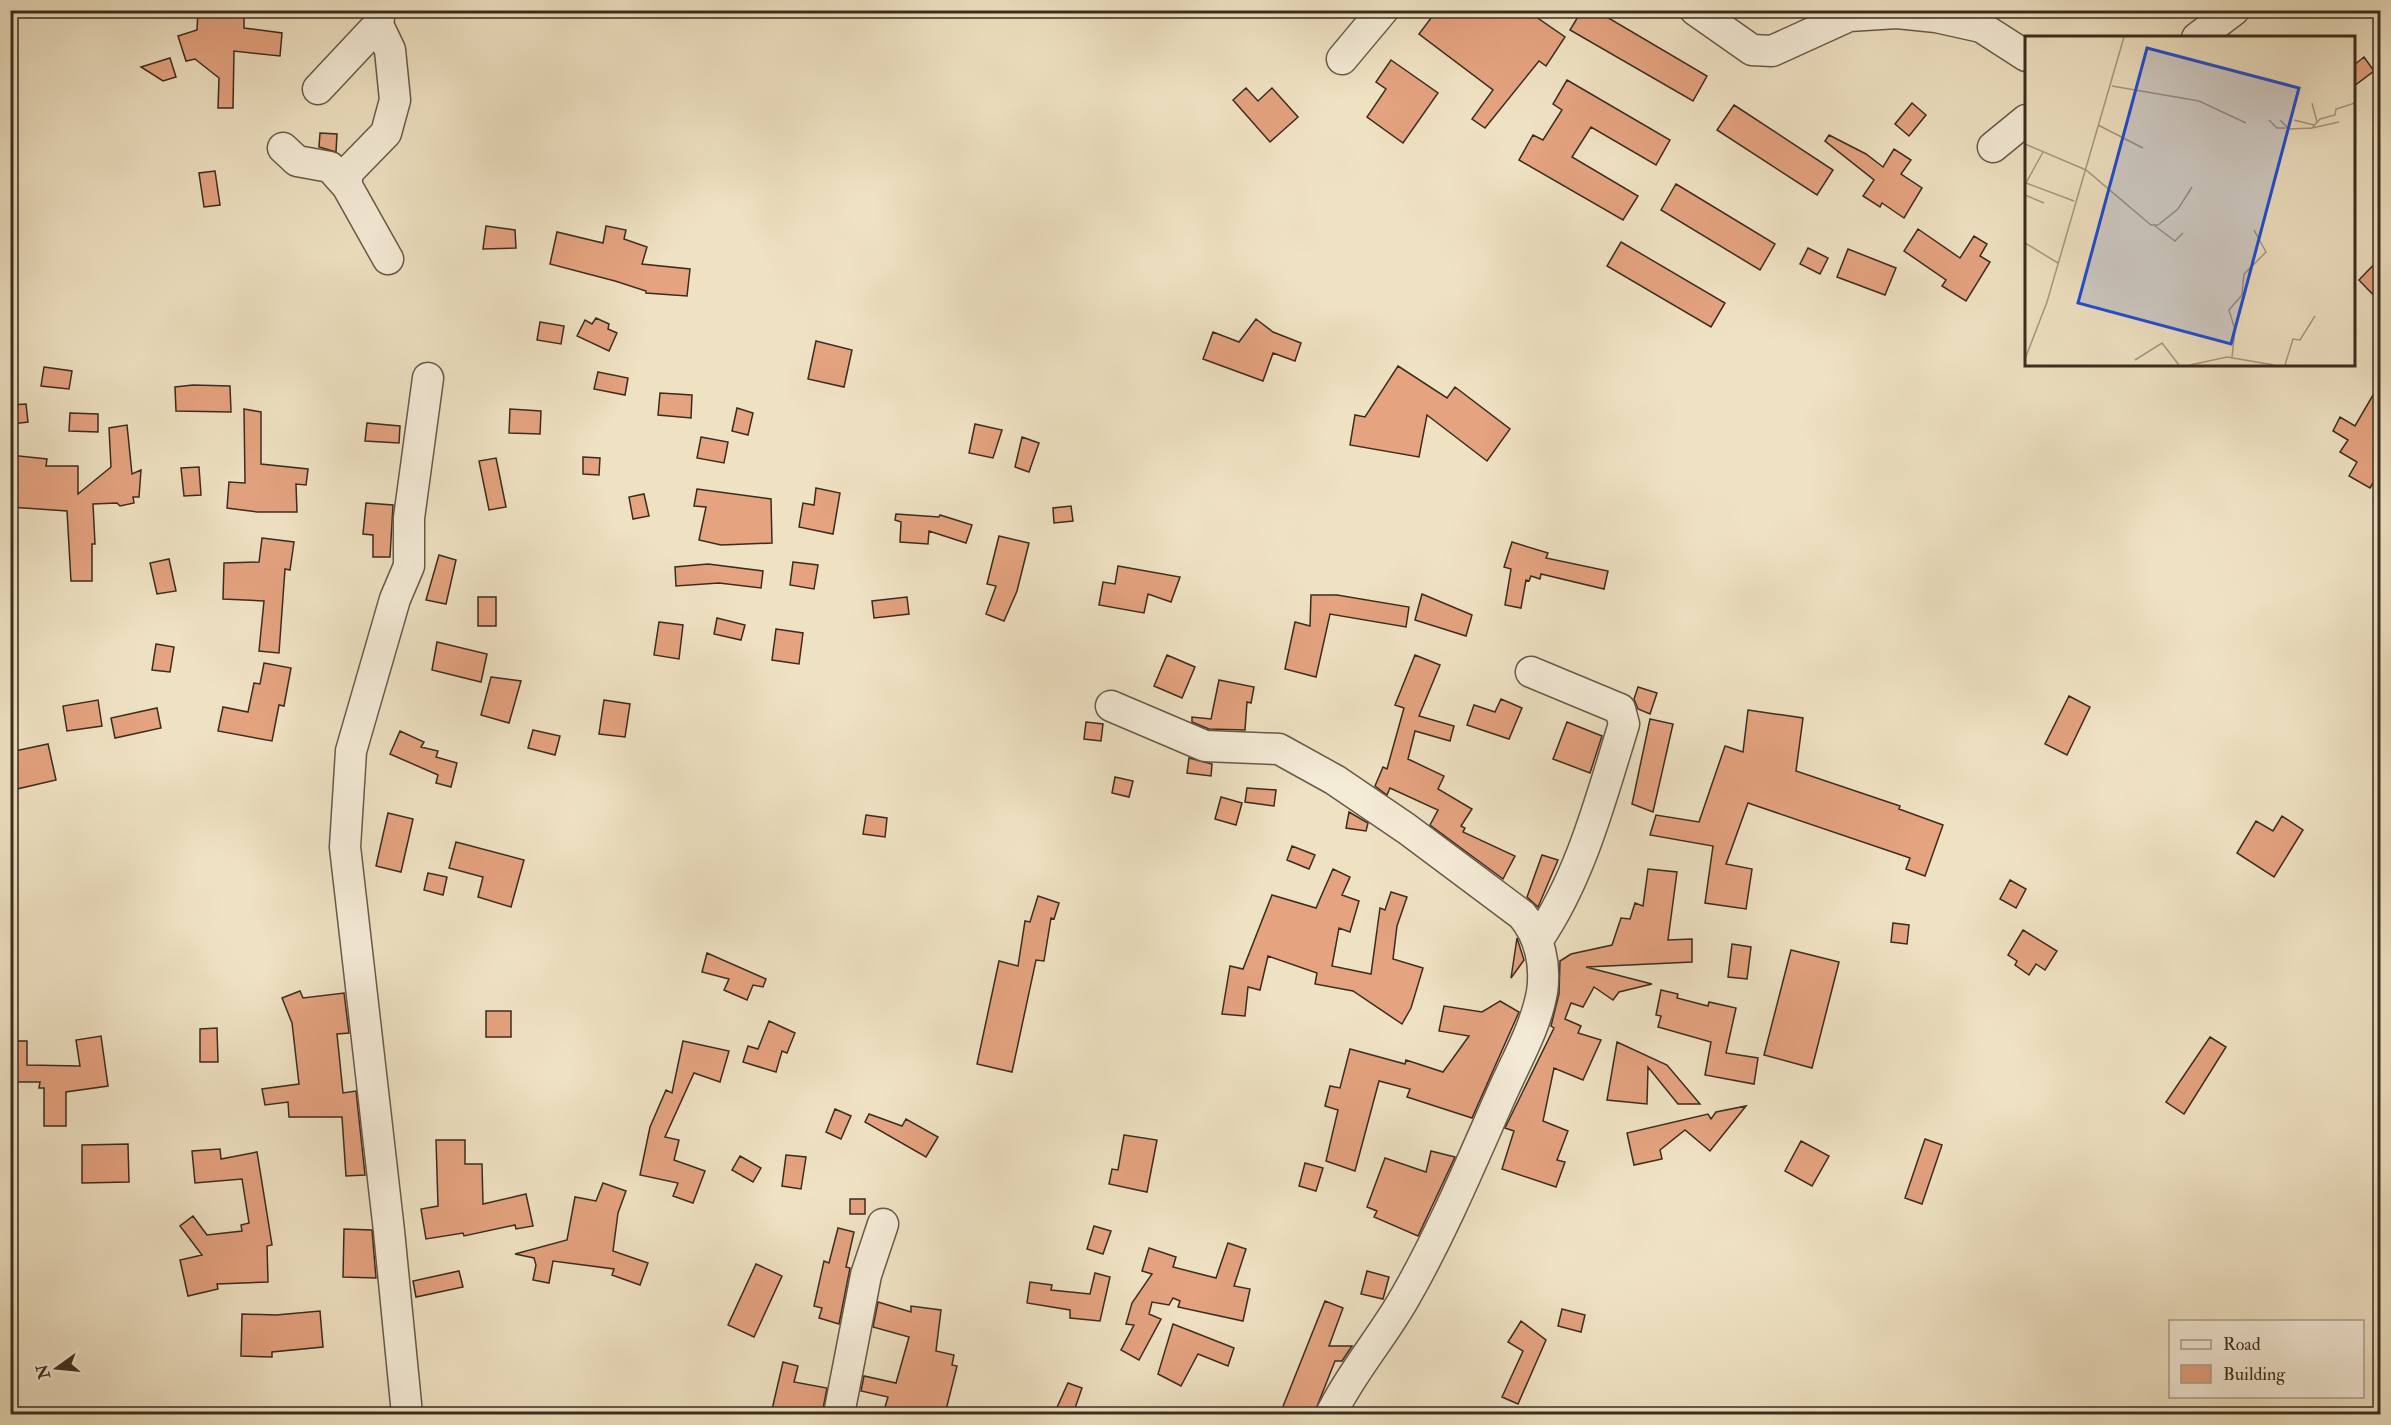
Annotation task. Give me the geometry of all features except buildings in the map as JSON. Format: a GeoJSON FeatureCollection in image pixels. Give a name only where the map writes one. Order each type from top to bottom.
{"type":"FeatureCollection","features":[{"type":"Feature","properties":{"kind":"street"},"geometry":{"type":"LineString","coordinates":[[1342,59],[1383,10]]}},
{"type":"Feature","properties":{"kind":"street"},"geometry":{"type":"LineString","coordinates":[[1695,10],[1752,50],[1772,51],[1849,16],[1897,13],[1936,17],[1981,27],[2025,55]]}},
{"type":"Feature","properties":{"kind":"street"},"geometry":{"type":"LineString","coordinates":[[2200,36],[2234,10]]}},
{"type":"Feature","properties":{"kind":"street"},"geometry":{"type":"LineString","coordinates":[[318,89],[379,18]]}},
{"type":"Feature","properties":{"kind":"street"},"geometry":{"type":"LineString","coordinates":[[347,186],[347,173],[386,133],[395,100],[390,50],[379,18]]}},
{"type":"Feature","properties":{"kind":"street"},"geometry":{"type":"LineString","coordinates":[[1993,147],[2025,121]]}},
{"type":"Feature","properties":{"kind":"street"},"geometry":{"type":"LineString","coordinates":[[283,148],[297,161],[330,167],[347,186],[388,259]]}},
{"type":"Feature","properties":{"kind":"street"},"geometry":{"type":"LineString","coordinates":[[407,1414],[389,1231],[345,847],[351,751],[367,687],[395,599],[409,566],[409,518],[428,378]]}},
{"type":"Feature","properties":{"kind":"street"},"geometry":{"type":"LineString","coordinates":[[1531,672],[1620,709],[1624,724],[1572,879],[1537,941]]}},
{"type":"Feature","properties":{"kind":"street"},"geometry":{"type":"LineString","coordinates":[[1111,706],[1205,746],[1279,749],[1335,780],[1407,829],[1522,915],[1530,924],[1537,941],[1543,962],[1542,993],[1530,1030],[1445,1224],[1403,1301],[1362,1359],[1330,1414]]}},
{"type":"Feature","properties":{"kind":"street"},"geometry":{"type":"LineString","coordinates":[[839,1414],[866,1275],[883,1224]]}}]}
